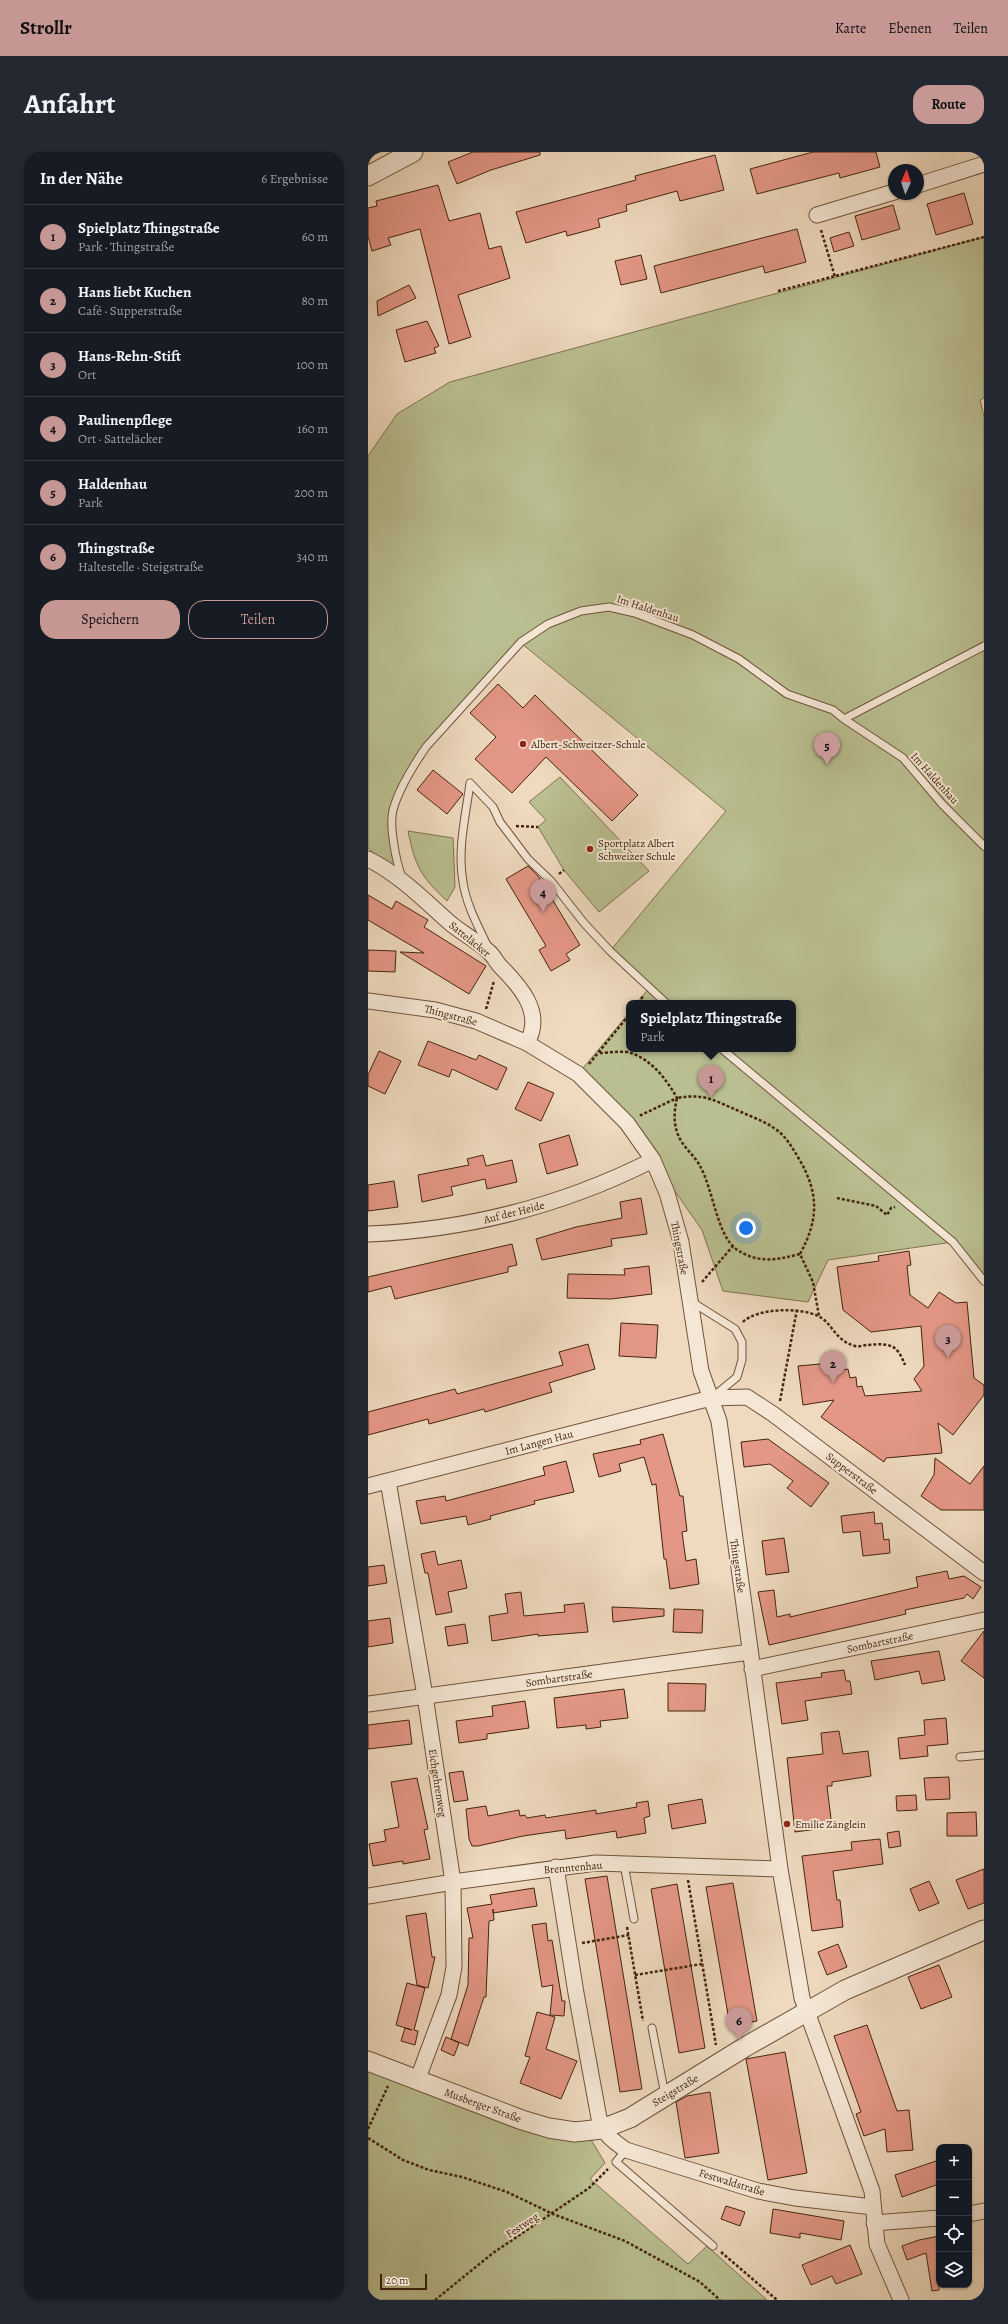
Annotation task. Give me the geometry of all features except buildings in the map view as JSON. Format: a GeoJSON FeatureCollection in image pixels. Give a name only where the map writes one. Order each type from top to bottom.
{"type":"FeatureCollection","features":[{"type":"Feature","properties":{"kind":"street"},"geometry":{"type":"LineString","coordinates":[[368,176],[413,152]]}},
{"type":"Feature","properties":{"kind":"street"},"geometry":{"type":"LineString","coordinates":[[924,183],[984,164]]}},
{"type":"Feature","properties":{"kind":"street"},"geometry":{"type":"LineString","coordinates":[[817,215],[888,194]]}},
{"type":"Feature","properties":{"kind":"street","name":"Satteläcker"},"geometry":{"type":"LineString","coordinates":[[368,859],[404,882],[451,924],[491,953],[499,965],[514,979],[532,1009],[534,1031],[527,1043]]}},
{"type":"Feature","properties":{"kind":"street","name":"Thingstraße"},"geometry":{"type":"LineString","coordinates":[[368,1001],[426,1008],[476,1021],[527,1043],[578,1074],[627,1123],[653,1160],[667,1193],[681,1242],[688,1299],[701,1371],[719,1421],[780,1869],[802,1998],[808,2010],[872,2191],[877,2244],[901,2300]]}},
{"type":"Feature","properties":{"kind":"street","name":"Auf der Heide"},"geometry":{"type":"LineString","coordinates":[[368,1234],[448,1228],[556,1202],[616,1179],[653,1160]]}},
{"type":"Feature","properties":{"kind":"street","name":"Supperstraße"},"geometry":{"type":"LineString","coordinates":[[711,1398],[747,1397],[773,1414],[984,1573]]}},
{"type":"Feature","properties":{"kind":"street","name":"Im Langen Hau"},"geometry":{"type":"LineString","coordinates":[[368,1486],[711,1398]]}},
{"type":"Feature","properties":{"kind":"street","name":"Eichgehrenweg"},"geometry":{"type":"LineString","coordinates":[[388,1481],[453,1882],[454,1967],[449,1995],[417,2081]]}},
{"type":"Feature","properties":{"kind":"street","name":"Sombartstraße"},"geometry":{"type":"LineString","coordinates":[[752,1669],[984,1620]]}},
{"type":"Feature","properties":{"kind":"street","name":"Sombartstraße"},"geometry":{"type":"LineString","coordinates":[[368,1704],[750,1652]]}},
{"type":"Feature","properties":{"kind":"street","name":"Brenntenhau"},"geometry":{"type":"LineString","coordinates":[[368,1896],[556,1867],[596,1863],[780,1869]]}},
{"type":"Feature","properties":{"kind":"street"},"geometry":{"type":"LineString","coordinates":[[556,1867],[568,1945],[602,2129]]}},
{"type":"Feature","properties":{"kind":"street","name":"Steigstraße"},"geometry":{"type":"LineString","coordinates":[[602,2129],[630,2118],[808,2010],[845,1990],[984,1930]]}},
{"type":"Feature","properties":{"kind":"street","name":"Musberger Straße"},"geometry":{"type":"LineString","coordinates":[[368,2062],[549,2128],[575,2132],[602,2129]]}},
{"type":"Feature","properties":{"kind":"street","name":"Festwaldstraße"},"geometry":{"type":"LineString","coordinates":[[602,2129],[610,2139],[626,2150],[758,2190],[795,2198],[873,2207]]}},
{"type":"Feature","properties":{"kind":"street"},"geometry":{"type":"LineString","coordinates":[[972,2213],[984,2211]]}},
{"type":"Feature","properties":{"kind":"street"},"geometry":{"type":"LineString","coordinates":[[874,2223],[936,2218]]}},
{"type":"Feature","properties":{"kind":"lane","name":"Im Haldenhau"},"geometry":{"type":"LineString","coordinates":[[404,882],[396,863],[393,811],[413,765],[426,747],[521,642],[548,624],[581,611],[609,607],[635,614],[693,635],[739,659],[787,694],[833,710],[903,758],[942,804],[984,846]]}},
{"type":"Feature","properties":{"kind":"lane"},"geometry":{"type":"LineString","coordinates":[[844,718],[984,646]]}},
{"type":"Feature","properties":{"kind":"lane"},"geometry":{"type":"LineString","coordinates":[[491,953],[475,919],[462,882],[462,844],[470,783],[493,807],[500,822],[528,859],[551,881],[584,923],[610,951],[663,1000]]}},
{"type":"Feature","properties":{"kind":"lane"},"geometry":{"type":"LineString","coordinates":[[726,1052],[953,1242],[984,1281]]}},
{"type":"Feature","properties":{"kind":"lane"},"geometry":{"type":"LineString","coordinates":[[688,1299],[735,1329],[742,1342],[742,1360],[738,1377],[711,1398]]}},
{"type":"Feature","properties":{"kind":"lane"},"geometry":{"type":"LineString","coordinates":[[960,1757],[984,1756]]}},
{"type":"Feature","properties":{"kind":"lane"},"geometry":{"type":"LineString","coordinates":[[624,1864],[634,1919]]}},
{"type":"Feature","properties":{"kind":"lane"},"geometry":{"type":"LineString","coordinates":[[652,2028],[666,2096]]}},
{"type":"Feature","properties":{"kind":"lane"},"geometry":{"type":"LineString","coordinates":[[626,2150],[616,2162],[713,2246]]}},
{"type":"Feature","properties":{"kind":"path"},"geometry":{"type":"LineString","coordinates":[[817,215],[835,277]]}},
{"type":"Feature","properties":{"kind":"path"},"geometry":{"type":"LineString","coordinates":[[778,291],[984,238]]}},
{"type":"Feature","properties":{"kind":"path"},"geometry":{"type":"LineString","coordinates":[[530,828],[538,827]]}},
{"type":"Feature","properties":{"kind":"path"},"geometry":{"type":"LineString","coordinates":[[476,1021],[486,1009],[499,965]]}},
{"type":"Feature","properties":{"kind":"path"},"geometry":{"type":"LineString","coordinates":[[578,1074],[600,1053],[626,1019]]}},
{"type":"Feature","properties":{"kind":"path"},"geometry":{"type":"LineString","coordinates":[[600,1053],[631,1052],[654,1067],[670,1084],[677,1098],[673,1112],[679,1136],[700,1166],[713,1198],[724,1236],[733,1246],[752,1258],[770,1261],[800,1254]]}},
{"type":"Feature","properties":{"kind":"path"},"geometry":{"type":"LineString","coordinates":[[627,1123],[643,1113],[658,1109],[677,1098],[694,1095],[720,1102],[774,1128],[788,1140],[810,1177],[815,1197],[812,1225],[800,1254],[812,1282],[819,1316]]}},
{"type":"Feature","properties":{"kind":"path"},"geometry":{"type":"LineString","coordinates":[[838,1198],[876,1206],[887,1215],[891,1208],[910,1206]]}},
{"type":"Feature","properties":{"kind":"path"},"geometry":{"type":"LineString","coordinates":[[688,1299],[733,1246]]}},
{"type":"Feature","properties":{"kind":"path"},"geometry":{"type":"LineString","coordinates":[[773,1414],[780,1403],[797,1309]]}},
{"type":"Feature","properties":{"kind":"path"},"geometry":{"type":"LineString","coordinates":[[735,1329],[750,1314],[797,1309],[819,1316],[838,1337],[856,1346],[891,1346],[900,1351],[905,1366]]}},
{"type":"Feature","properties":{"kind":"path"},"geometry":{"type":"LineString","coordinates":[[685,1866],[719,2064]]}},
{"type":"Feature","properties":{"kind":"path"},"geometry":{"type":"LineString","coordinates":[[634,1919],[626,1920],[644,2030],[652,2028]]}},
{"type":"Feature","properties":{"kind":"path"},"geometry":{"type":"LineString","coordinates":[[568,1945],[629,1935]]}},
{"type":"Feature","properties":{"kind":"path"},"geometry":{"type":"LineString","coordinates":[[635,1975],[702,1964]]}},
{"type":"Feature","properties":{"kind":"path"},"geometry":{"type":"LineString","coordinates":[[368,2129],[383,2096],[396,2073]]}},
{"type":"Feature","properties":{"kind":"path"},"geometry":{"type":"LineString","coordinates":[[368,2138],[403,2160],[429,2170],[462,2177],[507,2192],[553,2214],[625,2241],[700,2282],[720,2300]]}},
{"type":"Feature","properties":{"kind":"path","name":"Festweg"},"geometry":{"type":"LineString","coordinates":[[435,2300],[493,2253],[553,2214],[589,2188],[616,2162]]}},
{"type":"Feature","properties":{"kind":"path"},"geometry":{"type":"LineString","coordinates":[[713,2246],[777,2300]]}},
{"type":"Feature","properties":{"kind":"green space"},"geometry":{"type":"Polygon","coordinates":[[[984,237],[984,398],[980,400],[984,416],[984,1281],[953,1242],[828,1260],[808,1302],[723,1291],[702,1230],[627,1123],[578,1074],[626,1017],[626,1052],[796,1052],[796,1000],[639,1000],[649,988],[610,951],[726,811],[521,643],[426,747],[393,811],[394,844],[404,882],[368,848],[368,456],[397,414],[450,382],[984,237]]]}},
{"type":"Feature","properties":{"kind":"green space","name":"Sportplatz Albert Schweizer Schule"},"geometry":{"type":"Polygon","coordinates":[[[560,777],[649,871],[599,912],[564,870],[538,827],[546,820],[529,802],[560,777]]]}},
{"type":"Feature","properties":{"kind":"green space"},"geometry":{"type":"Polygon","coordinates":[[[408,831],[453,838],[455,887],[447,901],[431,885],[420,870],[413,853],[408,831]]]}},
{"type":"Feature","properties":{"kind":"green space"},"geometry":{"type":"Polygon","coordinates":[[[368,2068],[590,2138],[605,2163],[590,2179],[688,2264],[707,2246],[767,2300],[368,2300],[368,2068]]]}},
{"type":"Feature","properties":{"kind":"place","name":"Albert-Schweitzer-Schule"},"geometry":{"type":"Point","coordinates":[523,744]}},
{"type":"Feature","properties":{"kind":"place","name":"Haldenhau"},"geometry":{"type":"Point","coordinates":[827,765]}},
{"type":"Feature","properties":{"kind":"place","name":"Sportplatz Albert Schweizer Schule"},"geometry":{"type":"Point","coordinates":[590,849]}},
{"type":"Feature","properties":{"kind":"place","name":"Paulinenpflege"},"geometry":{"type":"Point","coordinates":[543,912]}},
{"type":"Feature","properties":{"kind":"place","name":"Spielplatz Thingstraße"},"geometry":{"type":"Point","coordinates":[711,1098]}},
{"type":"Feature","properties":{"kind":"place","name":"Hans-Rehn-Stift"},"geometry":{"type":"Point","coordinates":[948,1358]}},
{"type":"Feature","properties":{"kind":"place","name":"Hans liebt Kuchen"},"geometry":{"type":"Point","coordinates":[833,1383]}},
{"type":"Feature","properties":{"kind":"place","name":"Emilie Zänglein"},"geometry":{"type":"Point","coordinates":[787,1824]}},
{"type":"Feature","properties":{"kind":"place","name":"Thingstraße"},"geometry":{"type":"Point","coordinates":[739,2040]}}]}
